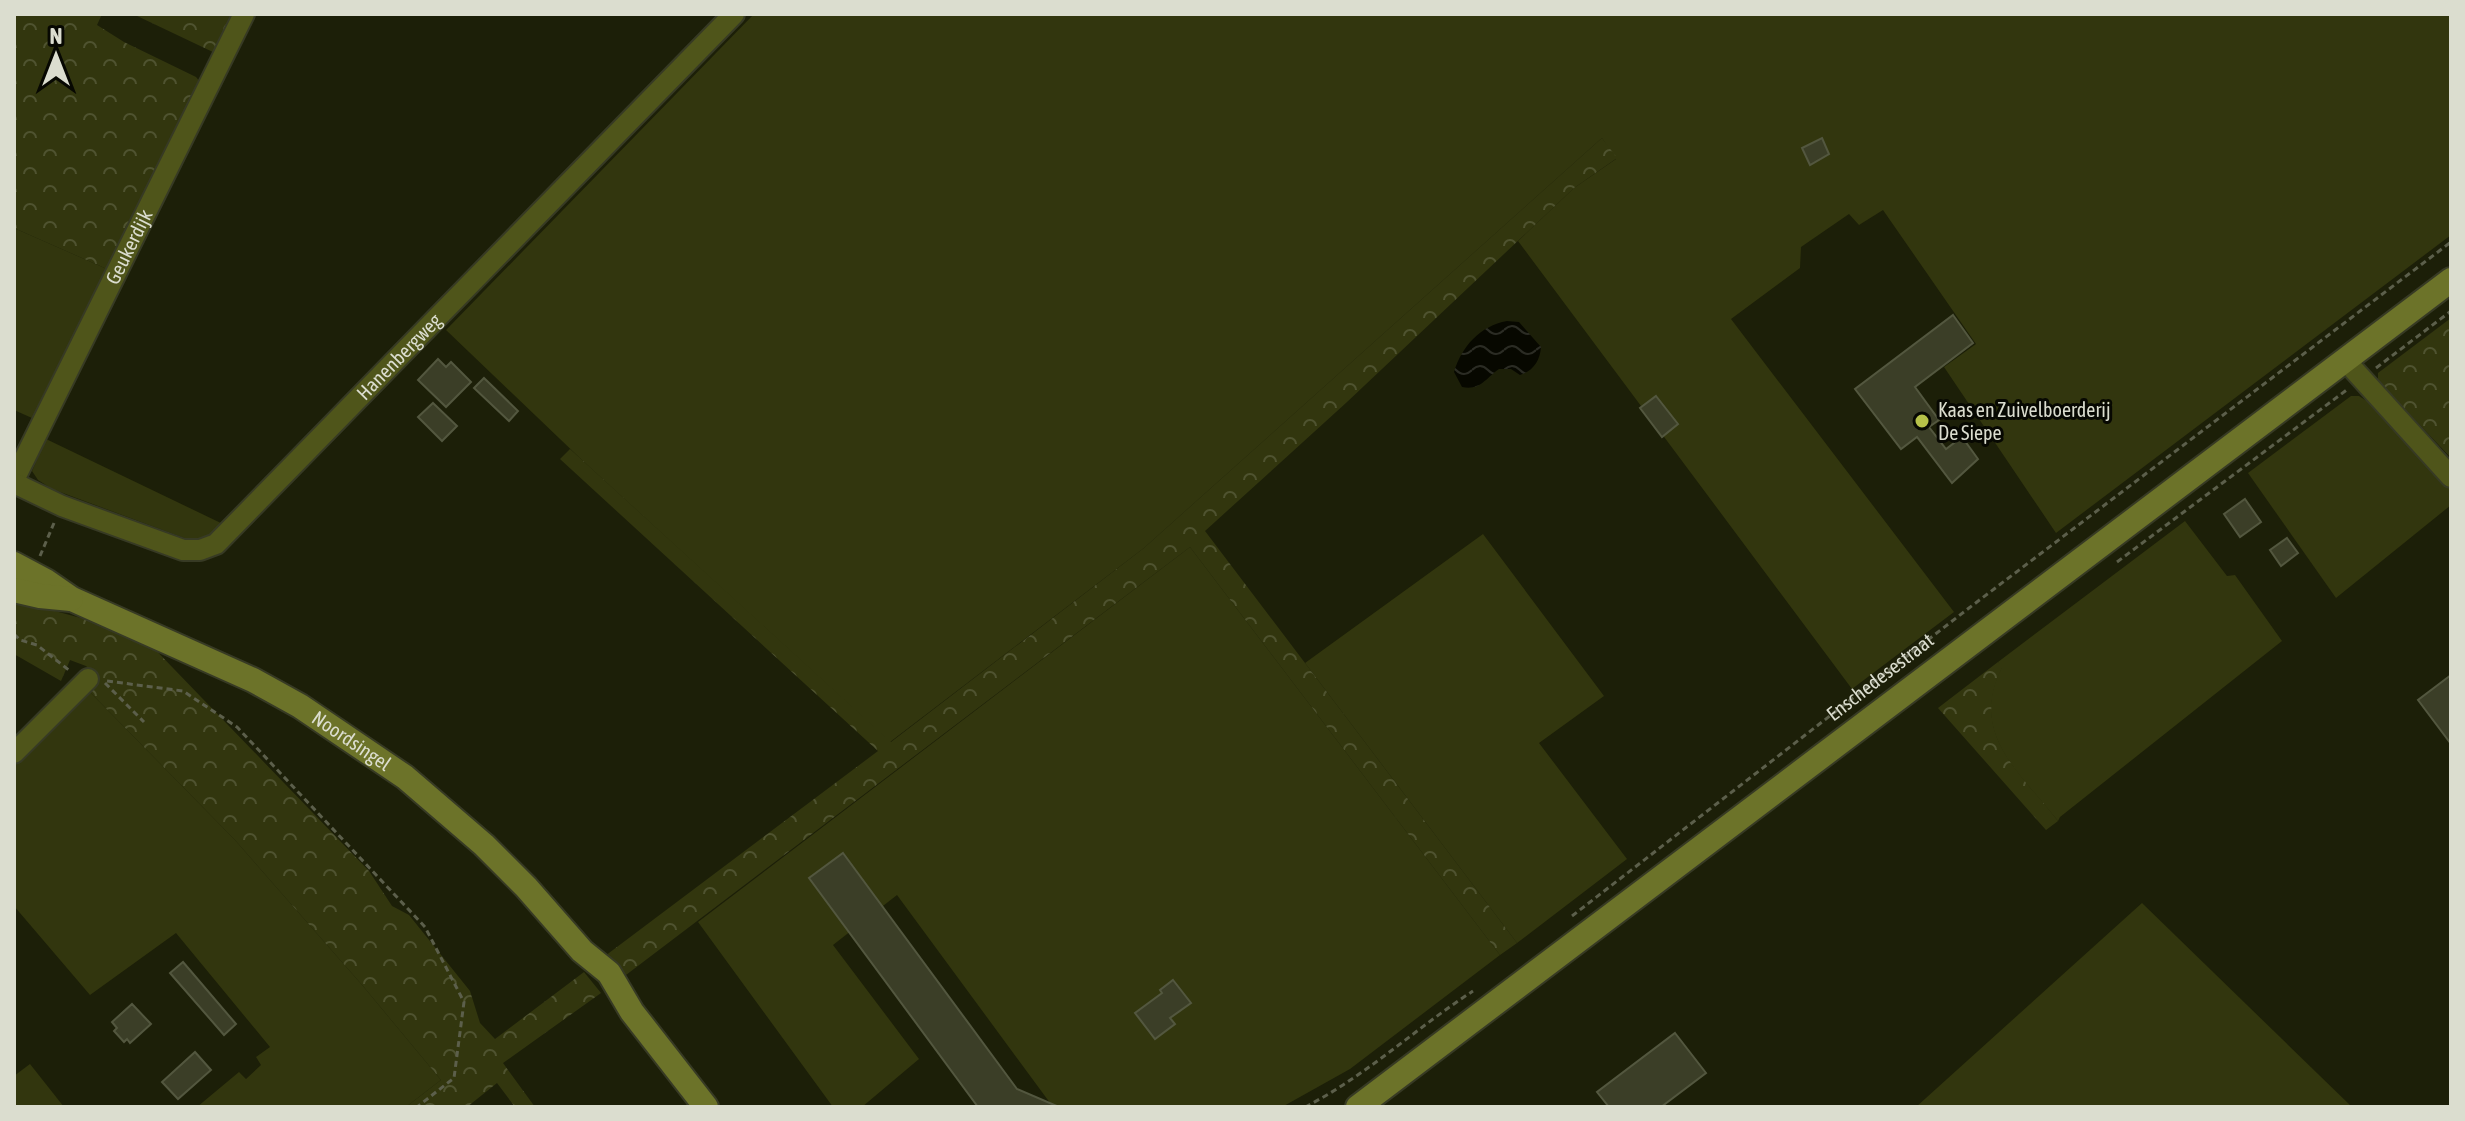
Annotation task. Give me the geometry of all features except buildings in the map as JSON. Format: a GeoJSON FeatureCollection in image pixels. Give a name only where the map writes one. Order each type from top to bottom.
{"type":"FeatureCollection","features":[{"type":"Feature","properties":{"kind":"street","name":"Geukerdijk"},"geometry":{"type":"LineString","coordinates":[[14,481],[244,14]]}},
{"type":"Feature","properties":{"kind":"street","name":"Hanenbergweg"},"geometry":{"type":"LineString","coordinates":[[14,481],[62,506],[183,550],[200,550],[216,544],[734,14]]}},
{"type":"Feature","properties":{"kind":"street","name":"Enschedesestraat"},"geometry":{"type":"LineString","coordinates":[[1366,1104],[2451,280]]}},
{"type":"Feature","properties":{"kind":"street"},"geometry":{"type":"LineString","coordinates":[[2345,360],[2451,477]]}},
{"type":"Feature","properties":{"kind":"street","name":"Noordsingel"},"geometry":{"type":"LineString","coordinates":[[14,564],[72,599],[253,680],[351,739],[405,777],[484,845],[582,951],[609,973],[632,1012],[706,1107]]}},
{"type":"Feature","properties":{"kind":"street","name":"Noordsingel"},"geometry":{"type":"LineString","coordinates":[[14,590],[72,599]]}},
{"type":"Feature","properties":{"kind":"street"},"geometry":{"type":"LineString","coordinates":[[14,753],[88,679]]}},
{"type":"Feature","properties":{"kind":"path","name":"Enschedesestraat"},"geometry":{"type":"LineString","coordinates":[[1567,920],[1993,590],[2451,242]]}},
{"type":"Feature","properties":{"kind":"path"},"geometry":{"type":"LineString","coordinates":[[14,634],[20,640],[37,645],[80,678],[88,679]]}},
{"type":"Feature","properties":{"kind":"path"},"geometry":{"type":"LineString","coordinates":[[144,722],[102,681],[183,691],[237,727],[425,927],[464,1002],[454,1078],[417,1107]]}},
{"type":"Feature","properties":{"kind":"path"},"geometry":{"type":"LineString","coordinates":[[1305,1107],[1353,1080],[1436,1015],[1477,989]]}},
{"type":"Feature","properties":{"kind":"green space"},"geometry":{"type":"Polygon","coordinates":[[[14,14],[102,14],[97,25],[124,42],[196,77],[200,82],[107,269],[14,228],[14,14]]]}},
{"type":"Feature","properties":{"kind":"green space"},"geometry":{"type":"Polygon","coordinates":[[[133,14],[234,14],[215,53],[133,14]]]}},
{"type":"Feature","properties":{"kind":"green space"},"geometry":{"type":"Polygon","coordinates":[[[754,14],[2451,14],[2451,235],[2056,533],[1944,367],[1976,344],[1883,210],[1859,225],[1849,214],[1801,247],[1800,268],[1731,319],[1954,612],[1852,689],[1518,241],[1574,188],[1616,159],[1602,138],[1144,548],[890,742],[583,461],[446,330],[754,14]]]}},
{"type":"Feature","properties":{"kind":"green space"},"geometry":{"type":"Polygon","coordinates":[[[1602,138],[1617,158],[1574,188],[1205,531],[1517,943],[1500,955],[1190,547],[622,978],[605,956],[878,751],[560,459],[570,449],[891,742],[1144,548],[1602,138]]]}},
{"type":"Feature","properties":{"kind":"green space"},"geometry":{"type":"Polygon","coordinates":[[[14,228],[107,269],[32,418],[14,410],[14,228]]]}},
{"type":"Feature","properties":{"kind":"green space"},"geometry":{"type":"Polygon","coordinates":[[[2451,318],[2451,458],[2384,387],[2378,373],[2451,318]]]}},
{"type":"Feature","properties":{"kind":"green space"},"geometry":{"type":"Polygon","coordinates":[[[2351,396],[2359,396],[2370,403],[2451,490],[2451,505],[2336,598],[2248,473],[2351,396]]]}},
{"type":"Feature","properties":{"kind":"green space"},"geometry":{"type":"Polygon","coordinates":[[[46,439],[225,525],[211,539],[195,542],[52,489],[38,480],[32,471],[46,439]]]}},
{"type":"Feature","properties":{"kind":"green space"},"geometry":{"type":"Polygon","coordinates":[[[2185,521],[2227,576],[2235,575],[2282,641],[2058,821],[2014,768],[1994,732],[1991,712],[1993,691],[2002,667],[1998,662],[2185,521]]]}},
{"type":"Feature","properties":{"kind":"green space"},"geometry":{"type":"Polygon","coordinates":[[[1483,534],[1604,696],[1539,743],[1627,859],[1517,943],[1305,663],[1483,534]]]}},
{"type":"Feature","properties":{"kind":"green space"},"geometry":{"type":"Polygon","coordinates":[[[1190,547],[1500,955],[1350,1069],[1282,1107],[1053,1107],[897,895],[833,945],[919,1059],[862,1107],[833,1107],[698,922],[1190,547]]]}},
{"type":"Feature","properties":{"kind":"green space"},"geometry":{"type":"Polygon","coordinates":[[[14,600],[92,621],[146,640],[369,871],[392,906],[409,915],[470,991],[480,1023],[495,1039],[584,972],[601,993],[503,1063],[535,1107],[515,1107],[497,1083],[467,1107],[406,1107],[441,1080],[235,840],[87,689],[98,677],[86,666],[70,660],[61,681],[14,654],[14,600]]]}},
{"type":"Feature","properties":{"kind":"green space"},"geometry":{"type":"Polygon","coordinates":[[[1998,662],[2003,666],[1994,690],[1991,711],[1995,731],[2014,768],[2058,821],[2046,830],[1938,708],[1998,662]]]}},
{"type":"Feature","properties":{"kind":"green space"},"geometry":{"type":"Polygon","coordinates":[[[87,689],[235,840],[441,1080],[406,1107],[197,1107],[239,1072],[246,1079],[261,1065],[256,1057],[270,1047],[176,933],[90,995],[14,906],[14,758],[87,689]]]}},
{"type":"Feature","properties":{"kind":"green space"},"geometry":{"type":"Polygon","coordinates":[[[2142,903],[2352,1107],[1916,1107],[2142,903]]]}},
{"type":"Feature","properties":{"kind":"green space"},"geometry":{"type":"Polygon","coordinates":[[[30,1064],[64,1107],[14,1107],[14,1076],[30,1064]]]}},
{"type":"Feature","properties":{"kind":"water"},"geometry":{"type":"Polygon","coordinates":[[[1507,321],[1519,322],[1541,347],[1535,365],[1520,375],[1511,369],[1499,369],[1474,387],[1462,387],[1454,372],[1467,346],[1488,327],[1507,321]]]}},
{"type":"Feature","properties":{"kind":"place","name":"Kaas en Zuivelboerderij De Siepe"},"geometry":{"type":"Point","coordinates":[1922,421]}}]}
